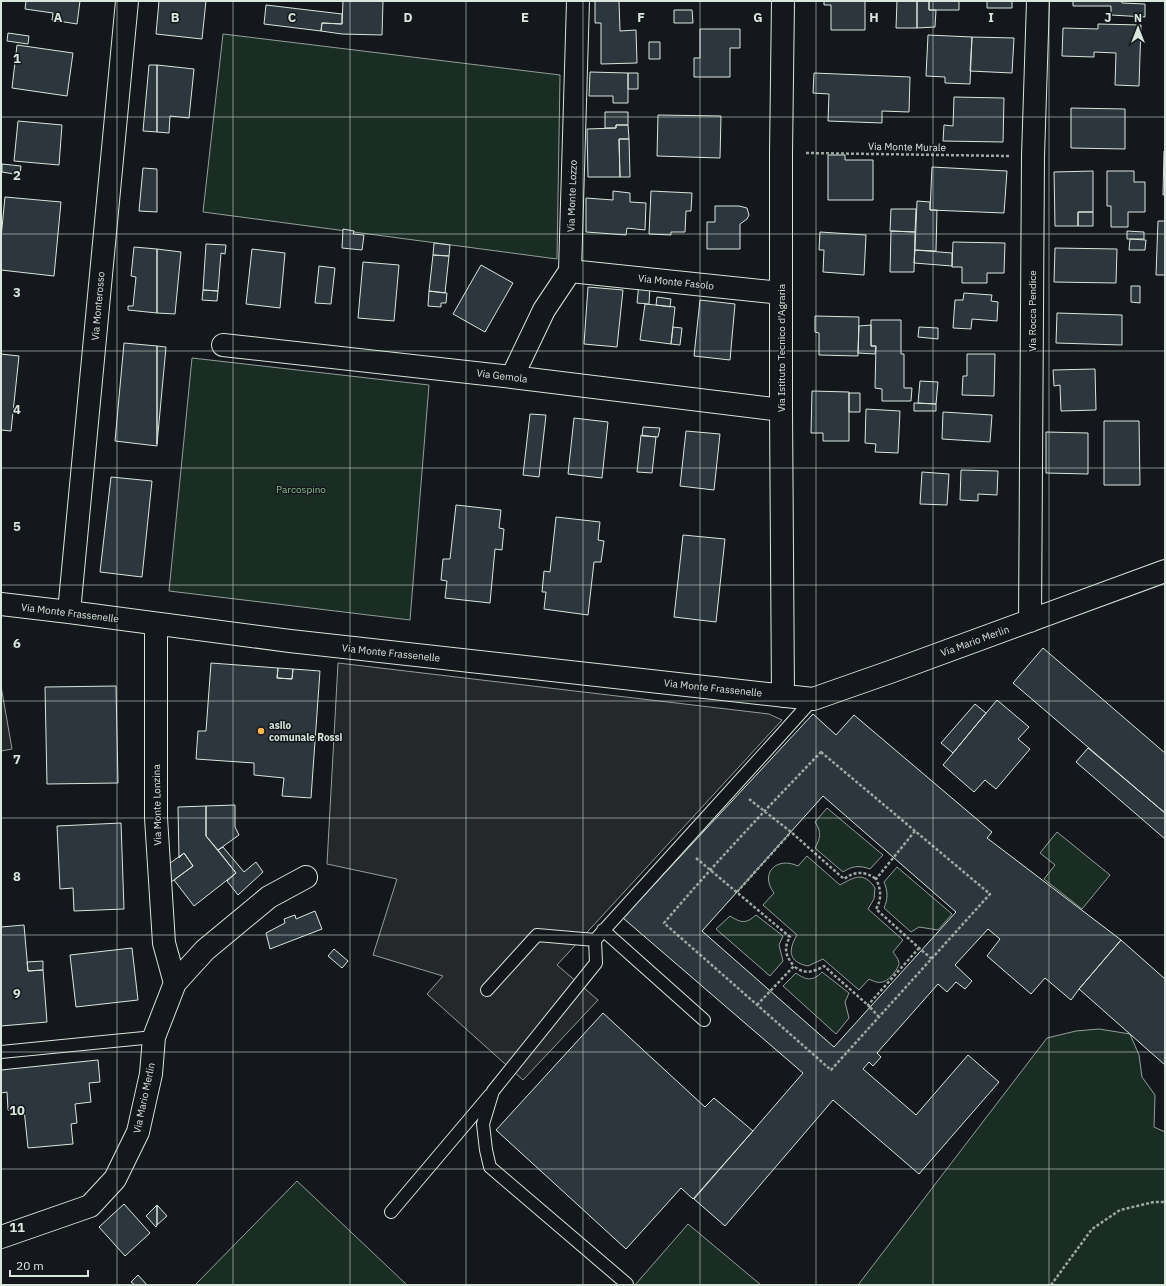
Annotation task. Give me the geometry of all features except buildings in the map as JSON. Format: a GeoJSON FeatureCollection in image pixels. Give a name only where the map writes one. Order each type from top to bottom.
{"type":"FeatureCollection","features":[{"type":"Feature","properties":{"kind":"street","name":"Via Monterosso"},"geometry":{"type":"LineString","coordinates":[[69,612],[127,1]]}},
{"type":"Feature","properties":{"kind":"street","name":"Via Monte Lozzo"},"geometry":{"type":"LineString","coordinates":[[570,271],[578,1]]}},
{"type":"Feature","properties":{"kind":"street","name":"Via Istituto Tecnico d'Agraria"},"geometry":{"type":"LineString","coordinates":[[783,1],[781,153],[783,696]]}},
{"type":"Feature","properties":{"kind":"street","name":"Via Rocca Pendice"},"geometry":{"type":"LineString","coordinates":[[1030,621],[1033,156],[1038,1]]}},
{"type":"Feature","properties":{"kind":"street","name":"Via Monte Fasolo"},"geometry":{"type":"LineString","coordinates":[[570,271],[781,293]]}},
{"type":"Feature","properties":{"kind":"street"},"geometry":{"type":"LineString","coordinates":[[512,377],[544,310],[570,271]]}},
{"type":"Feature","properties":{"kind":"street","name":"Via Gemola"},"geometry":{"type":"LineString","coordinates":[[224,345],[512,377],[781,410]]}},
{"type":"Feature","properties":{"kind":"street","name":"Via Mario Merlin"},"geometry":{"type":"LineString","coordinates":[[783,696],[813,699],[1165,571]]}},
{"type":"Feature","properties":{"kind":"street","name":"Via Monte Frassenelle"},"geometry":{"type":"LineString","coordinates":[[1,604],[290,641],[783,696]]}},
{"type":"Feature","properties":{"kind":"street","name":"Via Monte Lonzina"},"geometry":{"type":"LineString","coordinates":[[156,624],[156,818],[164,942],[175,983]]}},
{"type":"Feature","properties":{"kind":"street","name":"Via Mario Merlin"},"geometry":{"type":"LineString","coordinates":[[1,1237],[90,1206],[115,1179],[138,1132],[151,1074],[154,1037],[175,983],[205,950],[269,897],[306,877]]}},
{"type":"Feature","properties":{"kind":"lane"},"geometry":{"type":"LineString","coordinates":[[391,1212],[493,1090],[596,963],[595,940],[603,930],[813,699]]}},
{"type":"Feature","properties":{"kind":"lane"},"geometry":{"type":"LineString","coordinates":[[603,930],[704,1020]]}},
{"type":"Feature","properties":{"kind":"lane"},"geometry":{"type":"LineString","coordinates":[[487,990],[537,935],[595,940]]}},
{"type":"Feature","properties":{"kind":"lane"},"geometry":{"type":"LineString","coordinates":[[1,1052],[154,1037]]}},
{"type":"Feature","properties":{"kind":"lane"},"geometry":{"type":"LineString","coordinates":[[493,1090],[483,1124],[486,1150],[490,1167],[627,1284]]}},
{"type":"Feature","properties":{"kind":"path","name":"Via Monte Murale"},"geometry":{"type":"LineString","coordinates":[[781,153],[1033,156]]}},
{"type":"Feature","properties":{"kind":"path"},"geometry":{"type":"LineString","coordinates":[[821,752],[990,894],[831,1070],[664,923],[710,869],[764,811],[821,752]]}},
{"type":"Feature","properties":{"kind":"path"},"geometry":{"type":"LineString","coordinates":[[734,787],[791,832],[844,879],[850,874],[856,872],[870,875],[876,879],[879,885],[880,895],[880,902],[876,909],[932,959]]}},
{"type":"Feature","properties":{"kind":"path"},"geometry":{"type":"LineString","coordinates":[[876,879],[915,831]]}},
{"type":"Feature","properties":{"kind":"path"},"geometry":{"type":"LineString","coordinates":[[737,892],[791,832]]}},
{"type":"Feature","properties":{"kind":"path"},"geometry":{"type":"LineString","coordinates":[[681,845],[790,937],[786,946],[787,959],[799,971],[813,971],[824,966],[879,1016]]}},
{"type":"Feature","properties":{"kind":"path"},"geometry":{"type":"LineString","coordinates":[[869,1006],[918,948]]}},
{"type":"Feature","properties":{"kind":"path"},"geometry":{"type":"LineString","coordinates":[[758,1005],[794,966]]}},
{"type":"Feature","properties":{"kind":"path"},"geometry":{"type":"LineString","coordinates":[[1051,1285],[1092,1228],[1120,1210],[1154,1202],[1165,1202]]}},
{"type":"Feature","properties":{"kind":"green space"},"geometry":{"type":"Polygon","coordinates":[[[223,34],[560,75],[557,259],[203,212],[223,34]]]}},
{"type":"Feature","properties":{"kind":"green space","name":"Parcospino"},"geometry":{"type":"Polygon","coordinates":[[[192,358],[429,385],[410,620],[169,591],[192,358]]]}},
{"type":"Feature","properties":{"kind":"green space"},"geometry":{"type":"Polygon","coordinates":[[[827,808],[883,855],[870,869],[856,867],[849,868],[843,872],[815,848],[820,835],[819,829],[815,822],[827,808]]]}},
{"type":"Feature","properties":{"kind":"green space"},"geometry":{"type":"Polygon","coordinates":[[[1057,832],[1110,875],[1082,909],[1044,879],[1055,865],[1040,853],[1057,832]]]}},
{"type":"Feature","properties":{"kind":"green space"},"geometry":{"type":"Polygon","coordinates":[[[807,856],[840,885],[854,878],[863,877],[867,879],[875,888],[874,899],[868,909],[903,940],[893,952],[899,964],[895,972],[885,981],[876,982],[869,979],[859,990],[823,959],[808,966],[797,962],[793,958],[791,950],[797,935],[763,905],[774,893],[768,879],[772,868],[783,863],[790,863],[798,866],[807,856]]]}},
{"type":"Feature","properties":{"kind":"green space"},"geometry":{"type":"Polygon","coordinates":[[[897,867],[952,914],[938,930],[919,927],[911,932],[884,908],[887,895],[884,882],[897,867]]]}},
{"type":"Feature","properties":{"kind":"green space"},"geometry":{"type":"Polygon","coordinates":[[[756,915],[783,936],[779,945],[783,961],[770,976],[716,929],[730,916],[743,922],[756,915]]]}},
{"type":"Feature","properties":{"kind":"green space"},"geometry":{"type":"Polygon","coordinates":[[[822,972],[849,993],[845,1002],[849,1018],[836,1034],[783,986],[796,973],[810,979],[816,977],[822,972]]]}},
{"type":"Feature","properties":{"kind":"green space"},"geometry":{"type":"Polygon","coordinates":[[[1099,1029],[1130,1034],[1139,1055],[1142,1077],[1155,1095],[1154,1127],[1165,1132],[1165,1285],[858,1285],[1047,1038],[1076,1031],[1099,1029]]]}},
{"type":"Feature","properties":{"kind":"green space"},"geometry":{"type":"Polygon","coordinates":[[[297,1181],[407,1285],[195,1285],[297,1181]]]}},
{"type":"Feature","properties":{"kind":"green space"},"geometry":{"type":"Polygon","coordinates":[[[688,1224],[761,1285],[635,1285],[688,1224]]]}},
{"type":"Feature","properties":{"kind":"shaded area"},"geometry":{"type":"Polygon","coordinates":[[[338,663],[769,714],[782,720],[557,965],[598,1000],[523,1080],[427,994],[443,976],[373,955],[397,879],[327,864],[338,663]]]}},
{"type":"Feature","properties":{"kind":"shaded area"},"geometry":{"type":"Polygon","coordinates":[[[1,686],[12,749],[1,751],[1,686]]]}},
{"type":"Feature","properties":{"kind":"place","name":"asilo comunale Rossi"},"geometry":{"type":"Point","coordinates":[261,731]}}]}
